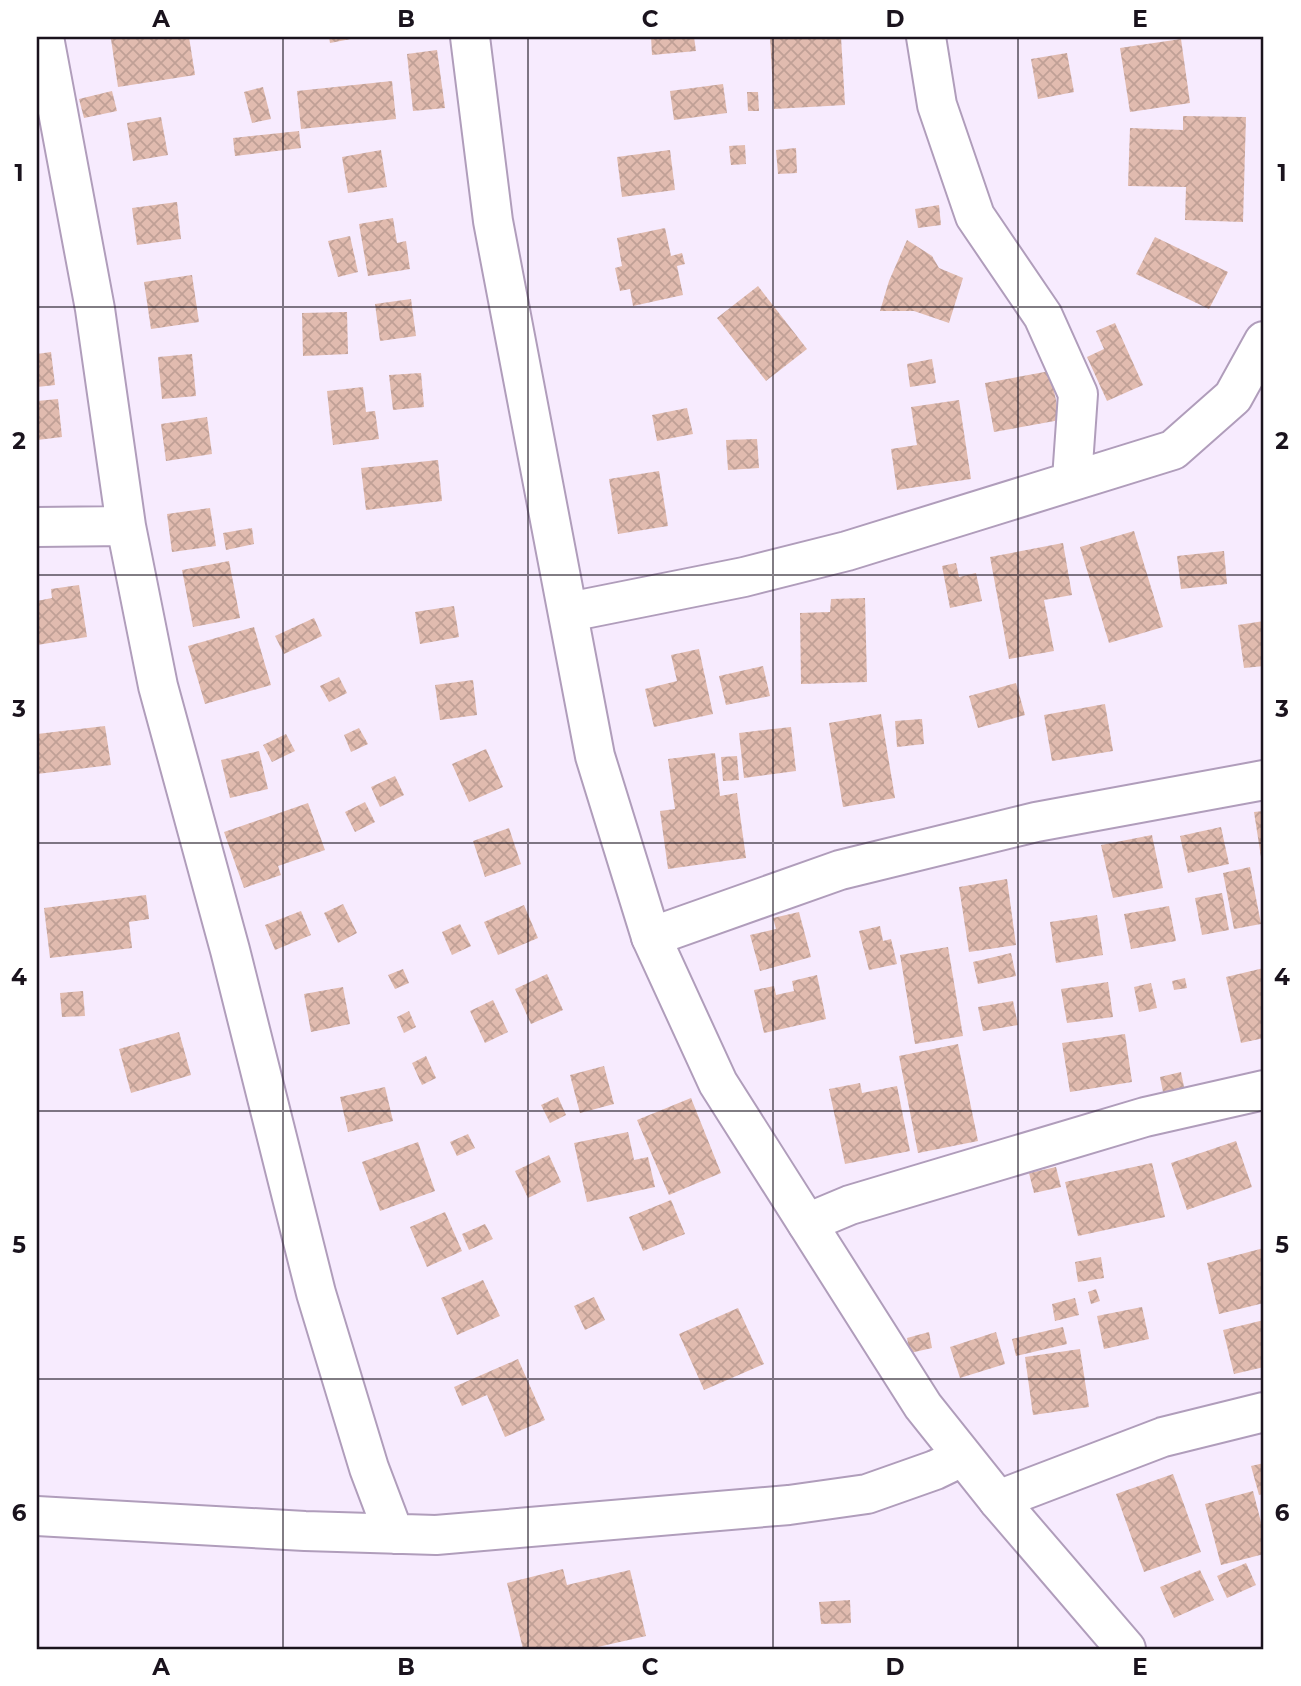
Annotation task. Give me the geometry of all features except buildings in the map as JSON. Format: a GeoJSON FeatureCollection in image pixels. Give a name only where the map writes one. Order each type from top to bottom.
{"type":"FeatureCollection","features":[{"type":"Feature","properties":{"kind":"street"},"geometry":{"type":"LineString","coordinates":[[44,37],[95,309],[126,526],[158,686],[230,950],[316,1293],[369,1468],[394,1534]]}},
{"type":"Feature","properties":{"kind":"street"},"geometry":{"type":"LineString","coordinates":[[470,37],[492,221],[595,756],[651,937],[718,1083],[923,1406],[962,1457],[1126,1649]]}},
{"type":"Feature","properties":{"kind":"street"},"geometry":{"type":"LineString","coordinates":[[926,37],[937,105],[975,216],[1043,316],[1077,394],[1072,479]]}},
{"type":"Feature","properties":{"kind":"street"},"geometry":{"type":"LineString","coordinates":[[569,612],[744,577],[847,551],[1072,479],[1173,450],[1233,397],[1264,341]]}},
{"type":"Feature","properties":{"kind":"street"},"geometry":{"type":"LineString","coordinates":[[37,527],[126,526]]}},
{"type":"Feature","properties":{"kind":"street"},"geometry":{"type":"LineString","coordinates":[[651,937],[840,870],[1036,821],[1264,780]]}},
{"type":"Feature","properties":{"kind":"street"},"geometry":{"type":"LineString","coordinates":[[807,1223],[850,1205],[1145,1117],[1264,1090]]}},
{"type":"Feature","properties":{"kind":"street"},"geometry":{"type":"LineString","coordinates":[[998,1500],[1163,1437],[1264,1412]]}},
{"type":"Feature","properties":{"kind":"street"},"geometry":{"type":"LineString","coordinates":[[37,1516],[436,1535],[789,1505],[867,1494],[935,1470],[962,1457]]}}]}
